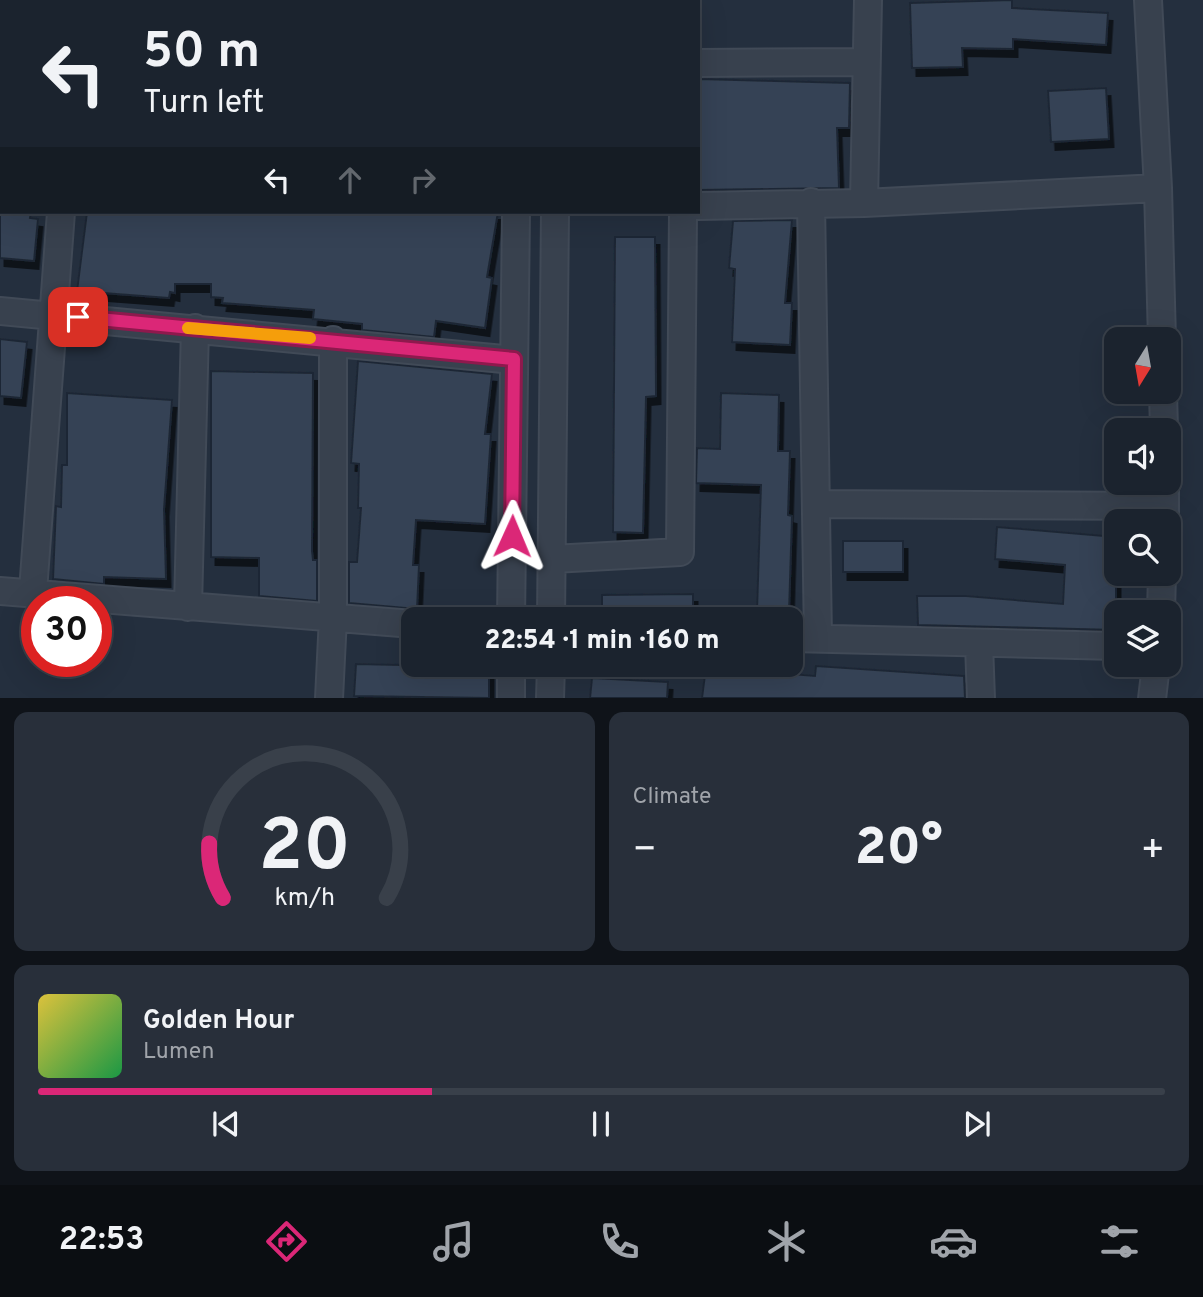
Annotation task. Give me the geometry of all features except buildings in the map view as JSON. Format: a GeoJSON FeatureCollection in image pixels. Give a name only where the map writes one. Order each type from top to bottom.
{"type":"FeatureCollection","features":[{"type":"Feature","properties":{"kind":"street"},"geometry":{"type":"LineString","coordinates":[[864,203],[868,0]]}},
{"type":"Feature","properties":{"kind":"street"},"geometry":{"type":"LineString","coordinates":[[1148,0],[1158,188],[1162,327]]}},
{"type":"Feature","properties":{"kind":"street"},"geometry":{"type":"LineString","coordinates":[[700,63],[866,62]]}},
{"type":"Feature","properties":{"kind":"street"},"geometry":{"type":"LineString","coordinates":[[700,206],[864,203],[1158,188]]}},
{"type":"Feature","properties":{"kind":"street"},"geometry":{"type":"LineString","coordinates":[[811,202],[818,638]]}},
{"type":"Feature","properties":{"kind":"street"},"geometry":{"type":"LineString","coordinates":[[33,586],[61,214]]}},
{"type":"Feature","properties":{"kind":"street"},"geometry":{"type":"LineString","coordinates":[[511,607],[516,214]]}},
{"type":"Feature","properties":{"kind":"street"},"geometry":{"type":"LineString","coordinates":[[551,607],[555,214]]}},
{"type":"Feature","properties":{"kind":"street"},"geometry":{"type":"LineString","coordinates":[[553,559],[680,552],[683,214]]}},
{"type":"Feature","properties":{"kind":"street"},"geometry":{"type":"LineString","coordinates":[[0,311],[514,359]]}},
{"type":"Feature","properties":{"kind":"street"},"geometry":{"type":"LineString","coordinates":[[188,607],[195,328]]}},
{"type":"Feature","properties":{"kind":"street"},"geometry":{"type":"LineString","coordinates":[[329,698],[333,340]]}},
{"type":"Feature","properties":{"kind":"street"},"geometry":{"type":"LineString","coordinates":[[816,504],[1165,504]]}},
{"type":"Feature","properties":{"kind":"street"},"geometry":{"type":"LineString","coordinates":[[0,591],[21,591]]}},
{"type":"Feature","properties":{"kind":"street"},"geometry":{"type":"LineString","coordinates":[[112,599],[401,623]]}},
{"type":"Feature","properties":{"kind":"street"},"geometry":{"type":"LineString","coordinates":[[803,638],[1104,646]]}},
{"type":"Feature","properties":{"kind":"street"},"geometry":{"type":"LineString","coordinates":[[979,643],[981,698]]}},
{"type":"Feature","properties":{"kind":"street"},"geometry":{"type":"LineString","coordinates":[[511,677],[511,698]]}},
{"type":"Feature","properties":{"kind":"street"},"geometry":{"type":"LineString","coordinates":[[550,698],[551,677]]}},
{"type":"Feature","properties":{"kind":"street"},"geometry":{"type":"LineString","coordinates":[[1152,698],[1155,677]]}},
{"type":"Feature","properties":{"kind":"slow traffic"},"geometry":{"type":"LineString","coordinates":[[188,328],[310,338]]}},
{"type":"Feature","properties":{"kind":"route"},"geometry":{"type":"LineString","coordinates":[[78,317],[514,359],[512,536]]}}]}
